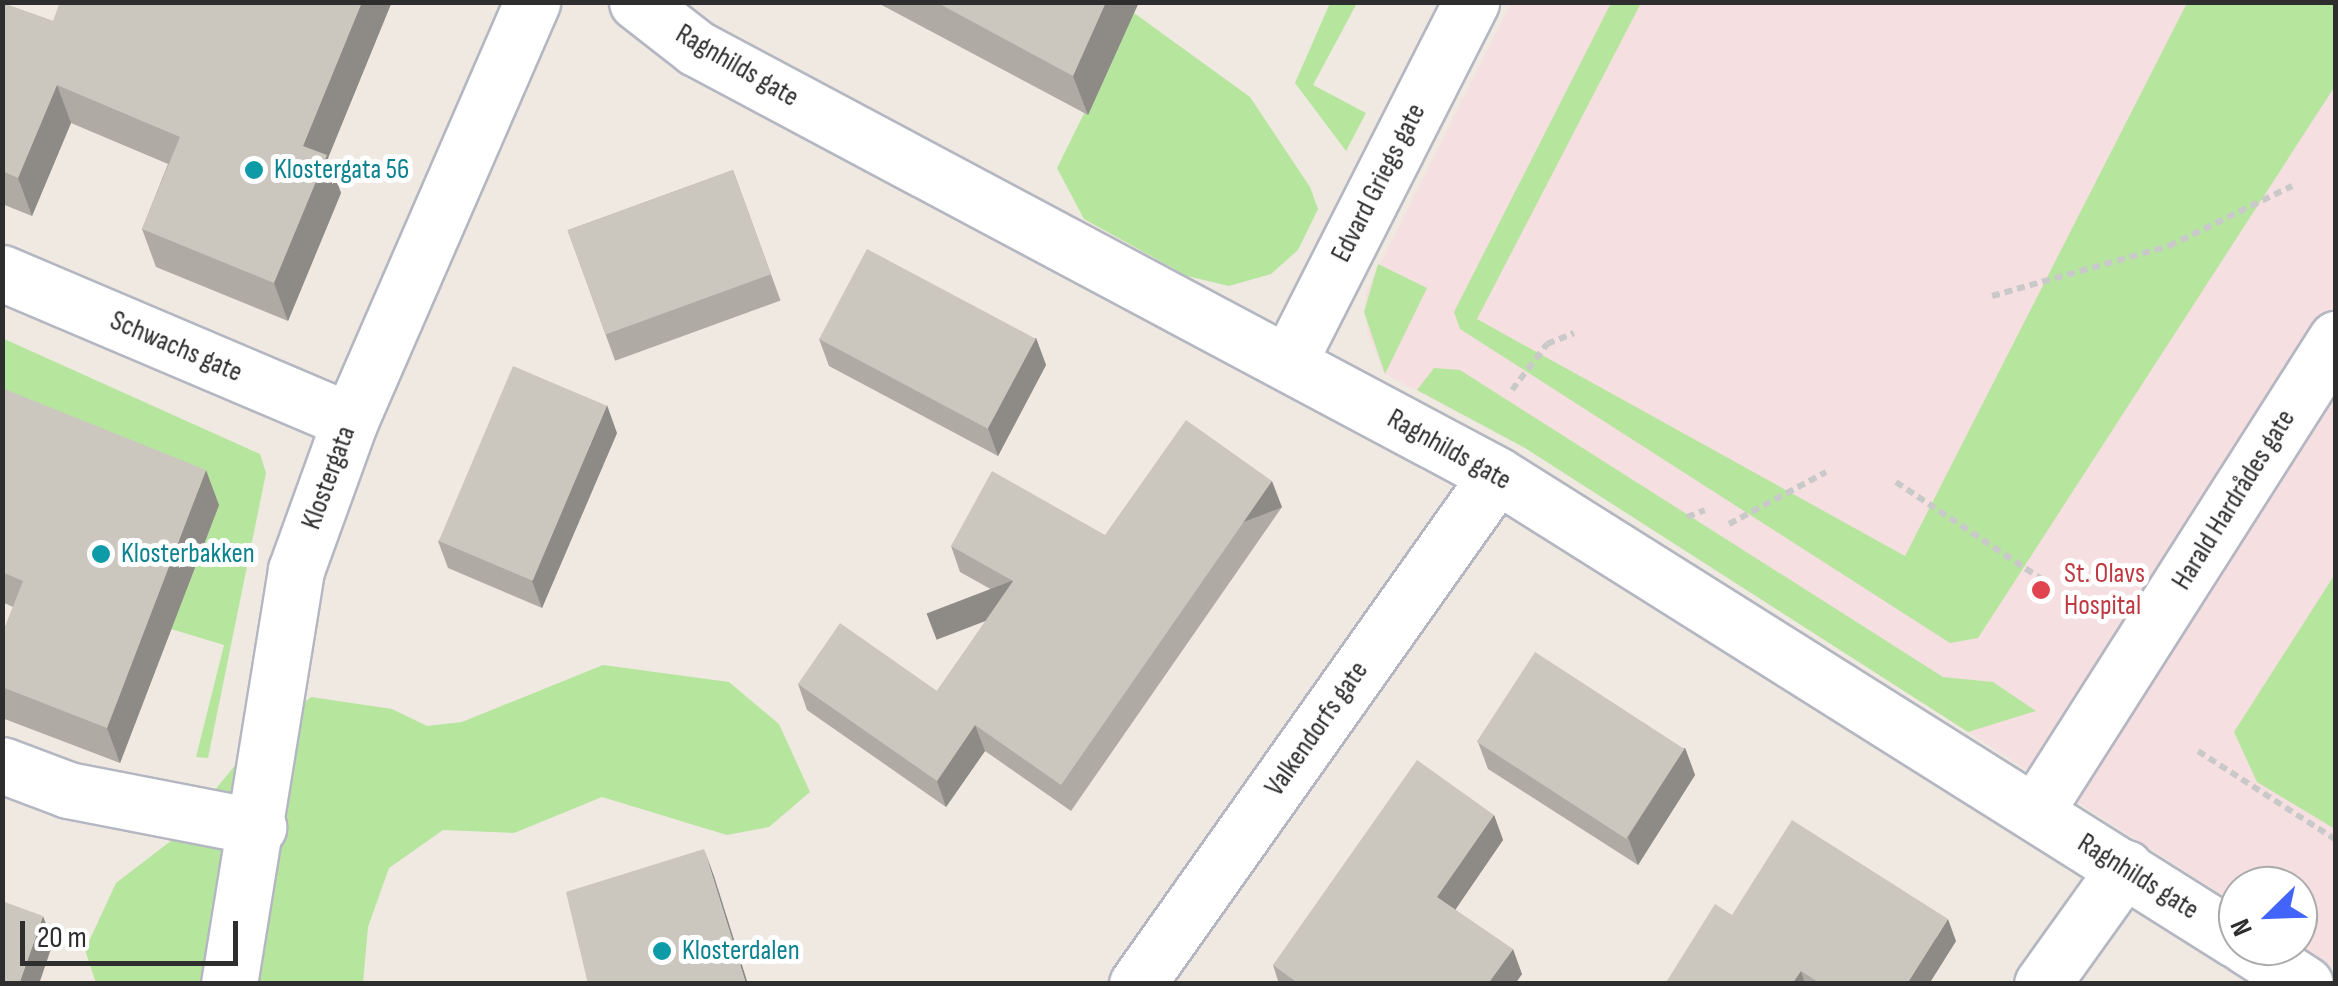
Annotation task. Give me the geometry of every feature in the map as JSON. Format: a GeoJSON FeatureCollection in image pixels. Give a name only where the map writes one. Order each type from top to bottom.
{"type":"FeatureCollection","features":[{"type":"Feature","properties":{"kind":"street","name":"Klostergata"},"geometry":{"type":"LineString","coordinates":[[229,984],[258,827],[296,570],[350,421],[532,2]]}},
{"type":"Feature","properties":{"kind":"street","name":"Ragnhilds gate"},"geometry":{"type":"LineString","coordinates":[[637,2],[696,48],[1497,475],[2218,928]]}},
{"type":"Feature","properties":{"kind":"street","name":"Edvard Griegs gate"},"geometry":{"type":"LineString","coordinates":[[1288,363],[1470,2]]}},
{"type":"Feature","properties":{"kind":"street","name":"Schwachs gate"},"geometry":{"type":"LineString","coordinates":[[2,273],[350,421]]}},
{"type":"Feature","properties":{"kind":"street","name":"Harald Hardrådes gate"},"geometry":{"type":"LineString","coordinates":[[2035,812],[2336,339]]}},
{"type":"Feature","properties":{"kind":"street","name":"Valkendorfs gate"},"geometry":{"type":"LineString","coordinates":[[1137,984],[1497,475]]}},
{"type":"Feature","properties":{"kind":"street"},"geometry":{"type":"LineString","coordinates":[[2,766],[68,790],[258,827]]}},
{"type":"Feature","properties":{"kind":"street"},"geometry":{"type":"LineString","coordinates":[[2042,984],[2125,868]]}},
{"type":"Feature","properties":{"kind":"street"},"geometry":{"type":"LineString","coordinates":[[2277,966],[2305,984]]}},
{"type":"Feature","properties":{"kind":"path"},"geometry":{"type":"LineString","coordinates":[[1992,296],[2169,246],[2292,186]]}},
{"type":"Feature","properties":{"kind":"path"},"geometry":{"type":"LineString","coordinates":[[1512,390],[1547,344],[1574,333]]}},
{"type":"Feature","properties":{"kind":"path"},"geometry":{"type":"LineString","coordinates":[[1729,524],[1826,472]]}},
{"type":"Feature","properties":{"kind":"path"},"geometry":{"type":"LineString","coordinates":[[1896,482],[2040,578]]}},
{"type":"Feature","properties":{"kind":"path"},"geometry":{"type":"LineString","coordinates":[[2198,751],[2336,840]]}},
{"type":"Feature","properties":{"kind":"shaded area","name":"St. Olavs Hospital"},"geometry":{"type":"Polygon","coordinates":[[[1511,3],[2335,3],[2335,968],[2318,957],[2318,866],[2218,866],[2218,892],[1525,448],[1385,374],[1367,333],[1366,292],[1511,3]]]}},
{"type":"Feature","properties":{"kind":"green space"},"geometry":{"type":"Polygon","coordinates":[[[1330,3],[1357,3],[1313,85],[1366,113],[1346,151],[1295,83],[1330,3]]]}},
{"type":"Feature","properties":{"kind":"green space"},"geometry":{"type":"Polygon","coordinates":[[[1611,3],[1641,3],[1477,319],[1905,556],[2187,3],[2335,3],[2335,86],[1978,638],[1950,643],[1460,329],[1454,312],[1611,3]]]}},
{"type":"Feature","properties":{"kind":"green space"},"geometry":{"type":"Polygon","coordinates":[[[1134,13],[1250,97],[1310,187],[1318,209],[1298,250],[1271,274],[1229,286],[1187,276],[1084,219],[1057,168],[1134,13]]]}},
{"type":"Feature","properties":{"kind":"green space"},"geometry":{"type":"Polygon","coordinates":[[[1378,264],[1427,288],[1385,374],[1364,312],[1378,264]]]}},
{"type":"Feature","properties":{"kind":"green space"},"geometry":{"type":"Polygon","coordinates":[[[2,338],[260,454],[266,473],[208,758],[196,757],[224,645],[171,629],[3,419],[2,338]]]}},
{"type":"Feature","properties":{"kind":"green space"},"geometry":{"type":"Polygon","coordinates":[[[1434,368],[1460,370],[1943,677],[1993,682],[2036,711],[1968,732],[1525,448],[1417,390],[1434,368]]]}},
{"type":"Feature","properties":{"kind":"green space"},"geometry":{"type":"Polygon","coordinates":[[[2335,574],[2335,829],[2257,782],[2234,732],[2335,574]]]}},
{"type":"Feature","properties":{"kind":"green space"},"geometry":{"type":"Polygon","coordinates":[[[603,665],[729,682],[779,724],[810,792],[769,827],[727,835],[602,797],[514,833],[443,830],[389,868],[368,927],[363,983],[96,983],[85,950],[116,883],[176,837],[251,746],[311,697],[392,709],[427,726],[462,722],[603,665]]]}},
{"type":"Feature","properties":{"kind":"building","name":"Klostergata 56"},"geometry":{"type":"Polygon","coordinates":[[[60,2],[362,2],[303,146],[327,155],[274,283],[142,229],[180,137],[57,85],[18,178],[2,171],[2,3],[53,21],[60,2]]]}},
{"type":"Feature","properties":{"kind":"building"},"geometry":{"type":"Polygon","coordinates":[[[936,2],[1106,2],[1073,76],[936,2]]]}},
{"type":"Feature","properties":{"kind":"building"},"geometry":{"type":"Polygon","coordinates":[[[733,170],[771,274],[606,335],[568,230],[733,170]]]}},
{"type":"Feature","properties":{"kind":"building"},"geometry":{"type":"Polygon","coordinates":[[[867,249],[1036,339],[988,429],[819,339],[867,249]]]}},
{"type":"Feature","properties":{"kind":"building"},"geometry":{"type":"Polygon","coordinates":[[[513,366],[607,406],[533,581],[439,541],[513,366]]]}},
{"type":"Feature","properties":{"kind":"building","name":"Klosterbakken"},"geometry":{"type":"Polygon","coordinates":[[[2,388],[206,470],[107,728],[2,687],[2,635],[23,581],[2,572],[2,388]]]}},
{"type":"Feature","properties":{"kind":"building"},"geometry":{"type":"Polygon","coordinates":[[[1186,420],[1272,481],[1061,785],[975,725],[937,781],[798,684],[840,623],[937,691],[1013,581],[951,546],[992,471],[1105,535],[1186,420]]]}},
{"type":"Feature","properties":{"kind":"building"},"geometry":{"type":"Polygon","coordinates":[[[1535,652],[1684,749],[1626,839],[1477,742],[1535,652]]]}},
{"type":"Feature","properties":{"kind":"building"},"geometry":{"type":"Polygon","coordinates":[[[1417,760],[1494,815],[1437,897],[1513,949],[1488,984],[1299,984],[1273,965],[1417,760]]]}},
{"type":"Feature","properties":{"kind":"building"},"geometry":{"type":"Polygon","coordinates":[[[1792,820],[1948,919],[1907,984],[1821,984],[1801,971],[1792,984],[1665,984],[1715,904],[1732,915],[1792,820]]]}},
{"type":"Feature","properties":{"kind":"building","name":"Klosterdalen"},"geometry":{"type":"Polygon","coordinates":[[[704,849],[746,984],[588,984],[566,892],[704,849]]]}},
{"type":"Feature","properties":{"kind":"building"},"geometry":{"type":"Polygon","coordinates":[[[2,901],[43,916],[19,984],[2,984],[2,901]]]}},
{"type":"Feature","properties":{"kind":"place","name":"Klostergata 56"},"geometry":{"type":"Point","coordinates":[254,170]}},
{"type":"Feature","properties":{"kind":"place","name":"Klosterbakken"},"geometry":{"type":"Point","coordinates":[101,554]}},
{"type":"Feature","properties":{"kind":"place","name":"St. Olavs Hospital"},"geometry":{"type":"Point","coordinates":[2041,590]}},
{"type":"Feature","properties":{"kind":"place","name":"Klosterdalen"},"geometry":{"type":"Point","coordinates":[662,951]}}]}
